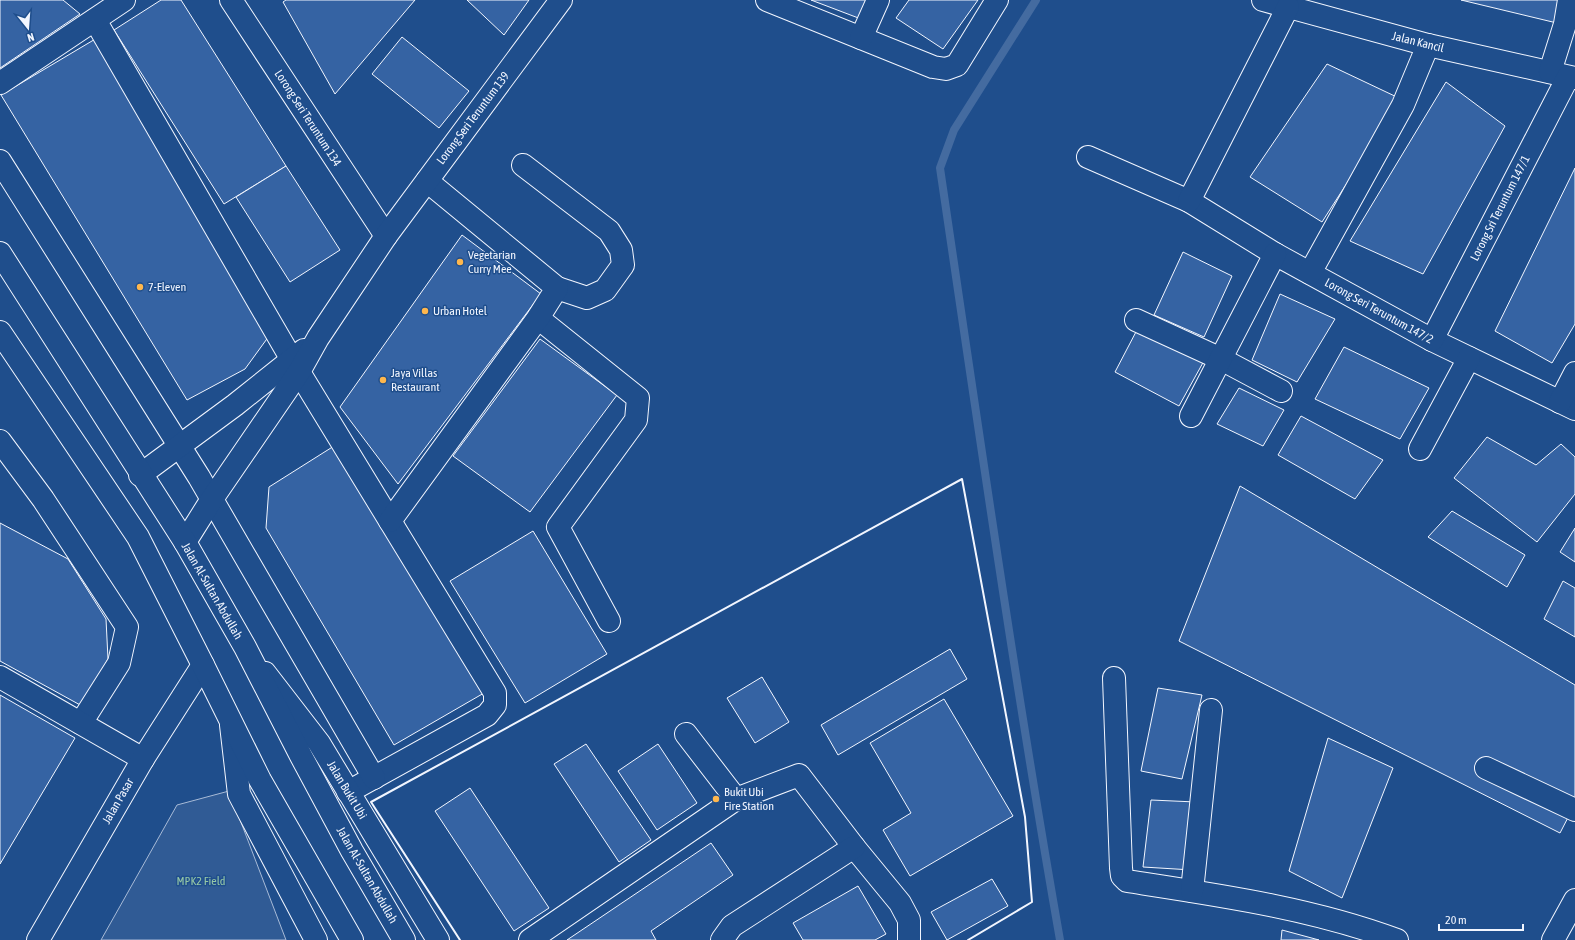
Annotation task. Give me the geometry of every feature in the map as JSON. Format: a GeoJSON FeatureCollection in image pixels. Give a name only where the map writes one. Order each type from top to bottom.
{"type":"FeatureCollection","features":[{"type":"Feature","properties":{"kind":"street","name":"Lorong Seri Teruntum 134"},"geometry":{"type":"LineString","coordinates":[[231,0],[386,236]]}},
{"type":"Feature","properties":{"kind":"street","name":"Lorong Seri Teruntum 139"},"geometry":{"type":"LineString","coordinates":[[140,474],[235,405],[296,366],[318,338],[386,236],[561,0]]}},
{"type":"Feature","properties":{"kind":"street"},"geometry":{"type":"LineString","coordinates":[[767,0],[933,67],[946,69],[957,65],[997,0]]}},
{"type":"Feature","properties":{"kind":"street"},"geometry":{"type":"LineString","coordinates":[[861,38],[878,0]]}},
{"type":"Feature","properties":{"kind":"street","name":"Jalan Kancil"},"geometry":{"type":"LineString","coordinates":[[1263,0],[1428,45],[1564,76]]}},
{"type":"Feature","properties":{"kind":"street","name":"Lorong Sri Teruntum 147/1"},"geometry":{"type":"LineString","coordinates":[[1432,340],[1564,76],[1564,24],[1569,0]]}},
{"type":"Feature","properties":{"kind":"street"},"geometry":{"type":"LineString","coordinates":[[0,83],[106,7],[296,366],[494,693],[495,705],[487,715],[348,792]]}},
{"type":"Feature","properties":{"kind":"street"},"geometry":{"type":"LineString","coordinates":[[1190,200],[1288,7]]}},
{"type":"Feature","properties":{"kind":"street"},"geometry":{"type":"LineString","coordinates":[[1310,273],[1403,105],[1428,45]]}},
{"type":"Feature","properties":{"kind":"street","name":"Lorong Seri Teruntum 147/2"},"geometry":{"type":"LineString","coordinates":[[1088,157],[1190,200],[1275,254],[1432,340],[1567,405]]}},
{"type":"Feature","properties":{"kind":"street"},"geometry":{"type":"LineString","coordinates":[[0,161],[212,500],[374,778]]}},
{"type":"Feature","properties":{"kind":"street"},"geometry":{"type":"LineString","coordinates":[[427,181],[557,288],[587,298],[605,290],[623,265],[621,250],[609,231],[522,165]]}},
{"type":"Feature","properties":{"kind":"street","name":"Jalan Al-Sultan Abdullah"},"geometry":{"type":"LineString","coordinates":[[0,254],[184,542],[245,647],[352,851],[404,940]]}},
{"type":"Feature","properties":{"kind":"street"},"geometry":{"type":"LineString","coordinates":[[1191,416],[1275,254]]}},
{"type":"Feature","properties":{"kind":"street"},"geometry":{"type":"LineString","coordinates":[[390,521],[538,318],[557,288]]}},
{"type":"Feature","properties":{"kind":"street"},"geometry":{"type":"LineString","coordinates":[[538,318],[638,398],[636,420],[558,527],[609,621]]}},
{"type":"Feature","properties":{"kind":"street"},"geometry":{"type":"LineString","coordinates":[[1136,320],[1221,359],[1280,391]]}},
{"type":"Feature","properties":{"kind":"street"},"geometry":{"type":"LineString","coordinates":[[0,332],[138,537],[204,665],[231,724],[260,780],[352,940]]}},
{"type":"Feature","properties":{"kind":"street"},"geometry":{"type":"LineString","coordinates":[[1420,449],[1469,358]]}},
{"type":"Feature","properties":{"kind":"street"},"geometry":{"type":"LineString","coordinates":[[184,542],[296,366]]}},
{"type":"Feature","properties":{"kind":"street"},"geometry":{"type":"LineString","coordinates":[[1567,405],[1575,373]]}},
{"type":"Feature","properties":{"kind":"street"},"geometry":{"type":"LineString","coordinates":[[0,441],[43,500],[127,627],[119,663],[81,723]]}},
{"type":"Feature","properties":{"kind":"street","name":"Jalan Bukit Ubi"},"geometry":{"type":"LineString","coordinates":[[245,647],[319,743],[438,940]]}},
{"type":"Feature","properties":{"kind":"street","name":"Jalan Pasar"},"geometry":{"type":"LineString","coordinates":[[37,938],[143,759],[204,665]]}},
{"type":"Feature","properties":{"kind":"street"},"geometry":{"type":"LineString","coordinates":[[0,677],[143,759]]}},
{"type":"Feature","properties":{"kind":"street"},"geometry":{"type":"LineString","coordinates":[[1114,678],[1120,868],[1122,876],[1127,881],[1261,902],[1370,930],[1397,940]]}},
{"type":"Feature","properties":{"kind":"street"},"geometry":{"type":"LineString","coordinates":[[1192,891],[1210,710]]}},
{"type":"Feature","properties":{"kind":"street"},"geometry":{"type":"LineString","coordinates":[[231,724],[239,794],[316,940]]}},
{"type":"Feature","properties":{"kind":"street"},"geometry":{"type":"LineString","coordinates":[[686,734],[736,798]]}},
{"type":"Feature","properties":{"kind":"street"},"geometry":{"type":"LineString","coordinates":[[1486,768],[1575,810]]}},
{"type":"Feature","properties":{"kind":"street"},"geometry":{"type":"LineString","coordinates":[[530,940],[736,798],[799,775],[854,847],[900,903],[910,920],[909,940]]}},
{"type":"Feature","properties":{"kind":"street"},"geometry":{"type":"LineString","coordinates":[[722,940],[732,926],[854,847]]}},
{"type":"Feature","properties":{"kind":"street"},"geometry":{"type":"LineString","coordinates":[[1553,940],[1575,900]]}},
{"type":"Feature","properties":{"kind":"shaded area","name":"MPK2 Field"},"geometry":{"type":"Polygon","coordinates":[[[229,791],[286,940],[101,940],[177,805],[229,791]]]}},
{"type":"Feature","properties":{"kind":"building"},"geometry":{"type":"Polygon","coordinates":[[[0,0],[63,0],[80,14],[0,68],[0,0]]]}},
{"type":"Feature","properties":{"kind":"building"},"geometry":{"type":"Polygon","coordinates":[[[161,0],[181,0],[286,166],[224,204],[114,30],[161,0]]]}},
{"type":"Feature","properties":{"kind":"building"},"geometry":{"type":"Polygon","coordinates":[[[286,0],[415,0],[335,94],[283,2],[286,0]]]}},
{"type":"Feature","properties":{"kind":"building"},"geometry":{"type":"Polygon","coordinates":[[[467,0],[529,0],[504,35],[467,0]]]}},
{"type":"Feature","properties":{"kind":"building"},"geometry":{"type":"Polygon","coordinates":[[[811,0],[868,0],[861,19],[811,0]]]}},
{"type":"Feature","properties":{"kind":"building"},"geometry":{"type":"Polygon","coordinates":[[[909,0],[978,0],[943,49],[896,18],[909,0]]]}},
{"type":"Feature","properties":{"kind":"building"},"geometry":{"type":"Polygon","coordinates":[[[1461,0],[1563,0],[1561,24],[1461,0]]]}},
{"type":"Feature","properties":{"kind":"building"},"geometry":{"type":"Polygon","coordinates":[[[402,37],[469,91],[439,128],[372,74],[402,37]]]}},
{"type":"Feature","properties":{"kind":"building"},"geometry":{"type":"Polygon","coordinates":[[[97,38],[269,336],[245,369],[187,400],[1,95],[97,38]]]}},
{"type":"Feature","properties":{"kind":"building"},"geometry":{"type":"Polygon","coordinates":[[[1327,64],[1401,99],[1322,222],[1250,177],[1327,64]]]}},
{"type":"Feature","properties":{"kind":"building"},"geometry":{"type":"Polygon","coordinates":[[[1446,82],[1505,126],[1423,274],[1350,241],[1446,82]]]}},
{"type":"Feature","properties":{"kind":"building"},"geometry":{"type":"Polygon","coordinates":[[[286,166],[340,250],[290,282],[236,197],[286,166]]]}},
{"type":"Feature","properties":{"kind":"building"},"geometry":{"type":"Polygon","coordinates":[[[1575,168],[1575,324],[1552,363],[1495,331],[1575,168]]]}},
{"type":"Feature","properties":{"kind":"building"},"geometry":{"type":"Polygon","coordinates":[[[462,235],[541,294],[398,484],[340,407],[462,235]]]}},
{"type":"Feature","properties":{"kind":"building"},"geometry":{"type":"Polygon","coordinates":[[[1183,252],[1232,276],[1204,337],[1154,315],[1183,252]]]}},
{"type":"Feature","properties":{"kind":"building"},"geometry":{"type":"Polygon","coordinates":[[[1280,294],[1335,319],[1297,382],[1252,360],[1280,294]]]}},
{"type":"Feature","properties":{"kind":"building"},"geometry":{"type":"Polygon","coordinates":[[[1138,328],[1205,359],[1179,406],[1115,372],[1138,328]]]}},
{"type":"Feature","properties":{"kind":"building"},"geometry":{"type":"Polygon","coordinates":[[[540,339],[617,395],[530,512],[453,456],[540,339]]]}},
{"type":"Feature","properties":{"kind":"building"},"geometry":{"type":"Polygon","coordinates":[[[1344,347],[1429,388],[1400,439],[1315,399],[1344,347]]]}},
{"type":"Feature","properties":{"kind":"building"},"geometry":{"type":"Polygon","coordinates":[[[1239,388],[1284,410],[1263,446],[1217,424],[1239,388]]]}},
{"type":"Feature","properties":{"kind":"building"},"geometry":{"type":"Polygon","coordinates":[[[1301,416],[1383,460],[1355,499],[1278,455],[1301,416]]]}},
{"type":"Feature","properties":{"kind":"building"},"geometry":{"type":"Polygon","coordinates":[[[1487,437],[1536,465],[1561,444],[1575,457],[1575,494],[1537,542],[1454,478],[1487,437]]]}},
{"type":"Feature","properties":{"kind":"building"},"geometry":{"type":"Polygon","coordinates":[[[334,446],[484,693],[394,745],[266,528],[269,487],[334,446]]]}},
{"type":"Feature","properties":{"kind":"building"},"geometry":{"type":"Polygon","coordinates":[[[1240,486],[1575,685],[1575,804],[1560,833],[1179,641],[1240,486]]]}},
{"type":"Feature","properties":{"kind":"building"},"geometry":{"type":"Polygon","coordinates":[[[1452,511],[1525,555],[1507,587],[1428,537],[1452,511]]]}},
{"type":"Feature","properties":{"kind":"building"},"geometry":{"type":"Polygon","coordinates":[[[0,523],[68,559],[106,619],[108,659],[82,706],[0,661],[0,523]]]}},
{"type":"Feature","properties":{"kind":"building"},"geometry":{"type":"Polygon","coordinates":[[[1575,528],[1575,562],[1560,552],[1575,528]]]}},
{"type":"Feature","properties":{"kind":"building"},"geometry":{"type":"Polygon","coordinates":[[[533,531],[607,654],[525,703],[450,581],[533,531]]]}},
{"type":"Feature","properties":{"kind":"building"},"geometry":{"type":"Polygon","coordinates":[[[1563,581],[1575,588],[1575,637],[1544,619],[1563,581]]]}},
{"type":"Feature","properties":{"kind":"building"},"geometry":{"type":"Polygon","coordinates":[[[950,649],[967,679],[838,755],[821,725],[950,649]]]}},
{"type":"Feature","properties":{"kind":"building"},"geometry":{"type":"Polygon","coordinates":[[[762,677],[789,722],[755,743],[727,698],[762,677]]]}},
{"type":"Feature","properties":{"kind":"building"},"geometry":{"type":"Polygon","coordinates":[[[1158,688],[1202,695],[1182,779],[1141,771],[1158,688]]]}},
{"type":"Feature","properties":{"kind":"building"},"geometry":{"type":"Polygon","coordinates":[[[0,695],[75,738],[0,864],[0,695]]]}},
{"type":"Feature","properties":{"kind":"building"},"geometry":{"type":"Polygon","coordinates":[[[944,699],[1013,816],[910,876],[883,830],[911,813],[870,743],[944,699]]]}},
{"type":"Feature","properties":{"kind":"building"},"geometry":{"type":"Polygon","coordinates":[[[1328,738],[1393,768],[1342,898],[1289,871],[1328,738]]]}},
{"type":"Feature","properties":{"kind":"building"},"geometry":{"type":"Polygon","coordinates":[[[586,744],[651,840],[619,862],[554,764],[586,744]]]}},
{"type":"Feature","properties":{"kind":"building"},"geometry":{"type":"Polygon","coordinates":[[[658,744],[697,803],[657,830],[618,771],[658,744]]]}},
{"type":"Feature","properties":{"kind":"building"},"geometry":{"type":"Polygon","coordinates":[[[470,788],[549,908],[514,931],[435,811],[470,788]]]}},
{"type":"Feature","properties":{"kind":"building"},"geometry":{"type":"Polygon","coordinates":[[[1151,800],[1196,802],[1192,870],[1143,867],[1151,800]]]}},
{"type":"Feature","properties":{"kind":"building"},"geometry":{"type":"Polygon","coordinates":[[[711,843],[733,875],[651,931],[656,940],[567,940],[711,843]]]}},
{"type":"Feature","properties":{"kind":"building"},"geometry":{"type":"Polygon","coordinates":[[[992,879],[1008,906],[947,940],[931,912],[992,879]]]}},
{"type":"Feature","properties":{"kind":"building"},"geometry":{"type":"Polygon","coordinates":[[[858,886],[886,934],[875,940],[803,940],[793,923],[858,886]]]}},
{"type":"Feature","properties":{"kind":"building"},"geometry":{"type":"Polygon","coordinates":[[[1282,930],[1319,940],[1281,940],[1282,930]]]}},
{"type":"Feature","properties":{"kind":"waterway"},"geometry":{"type":"LineString","coordinates":[[1036,0],[954,130],[940,168],[1012,651],[1060,940]]}},
{"type":"Feature","properties":{"kind":"wall"},"geometry":{"type":"LineString","coordinates":[[460,940],[371,802],[962,479],[1025,817],[1032,902],[968,940]]}},
{"type":"Feature","properties":{"kind":"place","name":"Vegetarian Curry Mee"},"geometry":{"type":"Point","coordinates":[460,262]}},
{"type":"Feature","properties":{"kind":"place","name":"7-Eleven"},"geometry":{"type":"Point","coordinates":[140,287]}},
{"type":"Feature","properties":{"kind":"place","name":"Urban Hotel"},"geometry":{"type":"Point","coordinates":[425,311]}},
{"type":"Feature","properties":{"kind":"place","name":"Jaya Villas Restaurant"},"geometry":{"type":"Point","coordinates":[383,380]}},
{"type":"Feature","properties":{"kind":"place","name":"Bukit Ubi Fire Station"},"geometry":{"type":"Point","coordinates":[716,799]}}]}
